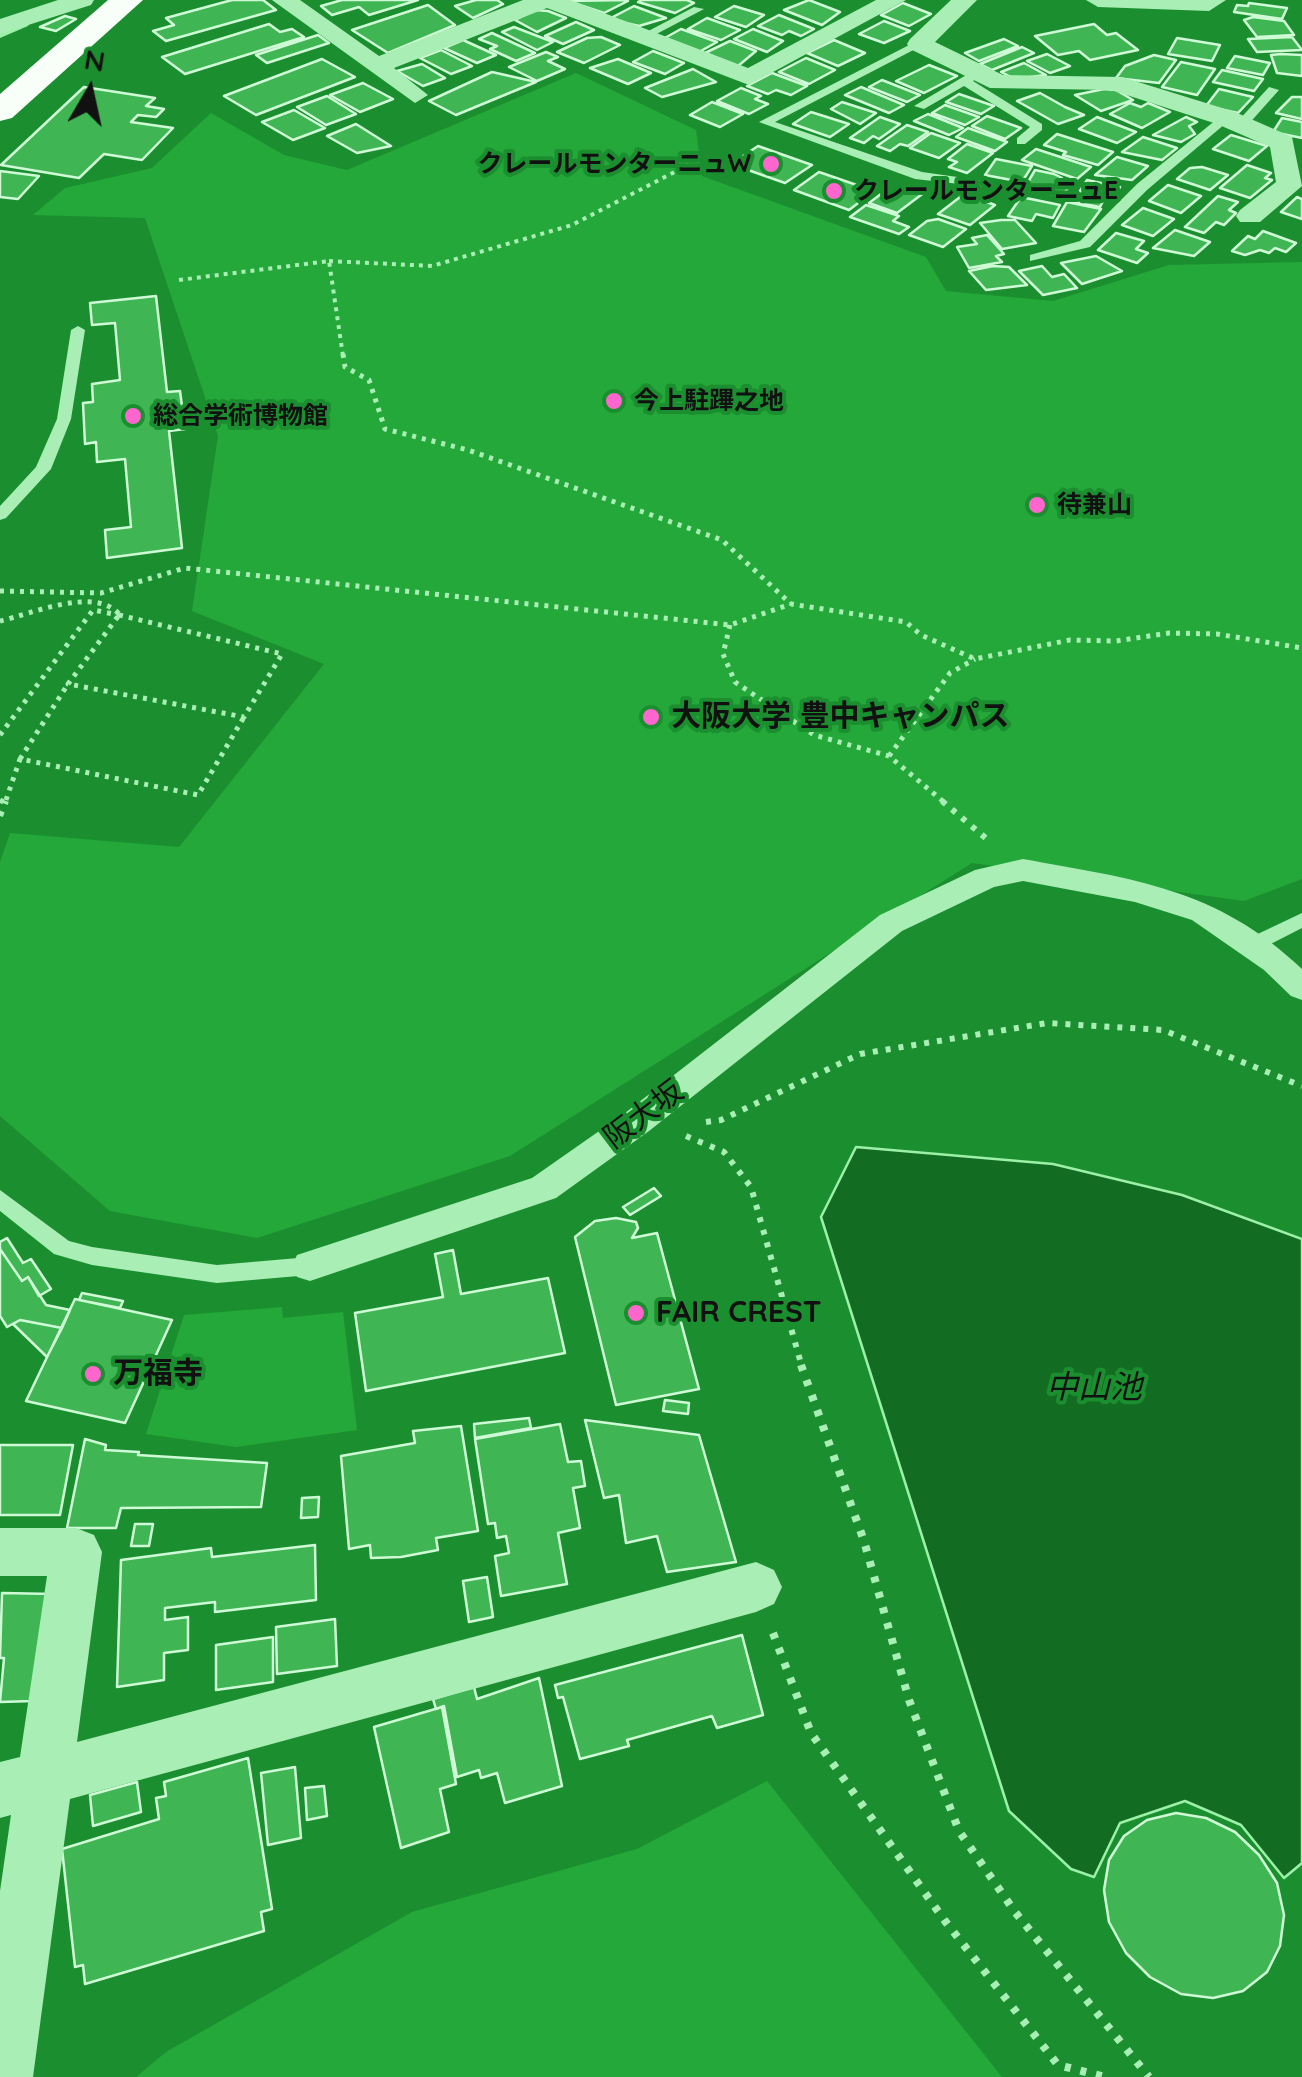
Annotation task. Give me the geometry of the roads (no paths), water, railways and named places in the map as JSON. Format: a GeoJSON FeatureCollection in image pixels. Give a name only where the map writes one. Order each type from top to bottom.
{"type":"FeatureCollection","features":[{"type":"Feature","properties":{"kind":"highway"},"geometry":{"type":"LineString","coordinates":[[0,111],[126,0]]}},
{"type":"Feature","properties":{"kind":"street"},"geometry":{"type":"LineString","coordinates":[[0,27],[82,0]]}},
{"type":"Feature","properties":{"kind":"street"},"geometry":{"type":"LineString","coordinates":[[284,0],[415,95]]}},
{"type":"Feature","properties":{"kind":"street"},"geometry":{"type":"LineString","coordinates":[[376,66],[546,0],[749,77],[894,0]]}},
{"type":"Feature","properties":{"kind":"street"},"geometry":{"type":"LineString","coordinates":[[966,0],[920,44],[971,77],[999,83],[1113,82],[1234,121],[1283,143],[1290,184],[1250,216]]}},
{"type":"Feature","properties":{"kind":"street"},"geometry":{"type":"LineString","coordinates":[[1110,1],[1209,4],[1214,0]]}},
{"type":"Feature","properties":{"kind":"street","name":"阪大坂"},"geometry":{"type":"LineString","coordinates":[[310,1266],[544,1188],[637,1122],[891,923],[986,878],[1023,870],[1137,891],[1203,912],[1252,945],[1302,988]]}},
{"type":"Feature","properties":{"kind":"street"},"geometry":{"type":"LineString","coordinates":[[0,1552],[76,1552],[22,1786],[2,2077]]}},
{"type":"Feature","properties":{"kind":"street"},"geometry":{"type":"LineString","coordinates":[[22,1786],[756,1587]]}},
{"type":"Feature","properties":{"kind":"lane"},"geometry":{"type":"LineString","coordinates":[[643,37],[698,9]]}},
{"type":"Feature","properties":{"kind":"lane"},"geometry":{"type":"LineString","coordinates":[[920,44],[765,122],[920,176],[980,184]]}},
{"type":"Feature","properties":{"kind":"lane"},"geometry":{"type":"LineString","coordinates":[[920,106],[971,77],[1038,127],[1022,141]]}},
{"type":"Feature","properties":{"kind":"lane"},"geometry":{"type":"LineString","coordinates":[[1035,258],[1085,244],[1142,187],[1273,90]]}},
{"type":"Feature","properties":{"kind":"lane"},"geometry":{"type":"LineString","coordinates":[[0,514],[42,468],[64,419],[78,330]]}},
{"type":"Feature","properties":{"kind":"lane"},"geometry":{"type":"LineString","coordinates":[[1252,945],[1302,920]]}},
{"type":"Feature","properties":{"kind":"lane","name":"阪大坂"},"geometry":{"type":"LineString","coordinates":[[0,1198],[62,1248],[92,1256],[217,1274],[310,1266]]}},
{"type":"Feature","properties":{"kind":"water","name":"中山池"},"geometry":{"type":"Polygon","coordinates":[[[856,1147],[1053,1164],[1182,1195],[1302,1239],[1302,1863],[1284,1878],[1241,1825],[1185,1801],[1120,1823],[1094,1877],[1071,1869],[1009,1811],[821,1217],[856,1147]]]}},
{"type":"Feature","properties":{"kind":"waterway"},"geometry":{"type":"LineString","coordinates":[[0,35],[25,24]]}},
{"type":"Feature","properties":{"kind":"place","name":"クレールモンターニュW"},"geometry":{"type":"Point","coordinates":[771,164]}},
{"type":"Feature","properties":{"kind":"place","name":"クレールモンターニュE"},"geometry":{"type":"Point","coordinates":[834,191]}},
{"type":"Feature","properties":{"kind":"place","name":"今上駐蹕之地"},"geometry":{"type":"Point","coordinates":[614,401]}},
{"type":"Feature","properties":{"kind":"place","name":"総合学術博物館"},"geometry":{"type":"Point","coordinates":[133,416]}},
{"type":"Feature","properties":{"kind":"place","name":"待兼山"},"geometry":{"type":"Point","coordinates":[1037,505]}},
{"type":"Feature","properties":{"kind":"place","name":"大阪大学 豊中キャンパス"},"geometry":{"type":"Point","coordinates":[651,717]}},
{"type":"Feature","properties":{"kind":"place","name":"FAIR CREST"},"geometry":{"type":"Point","coordinates":[636,1313]}},
{"type":"Feature","properties":{"kind":"place","name":"万福寺"},"geometry":{"type":"Point","coordinates":[93,1374]}}]}
